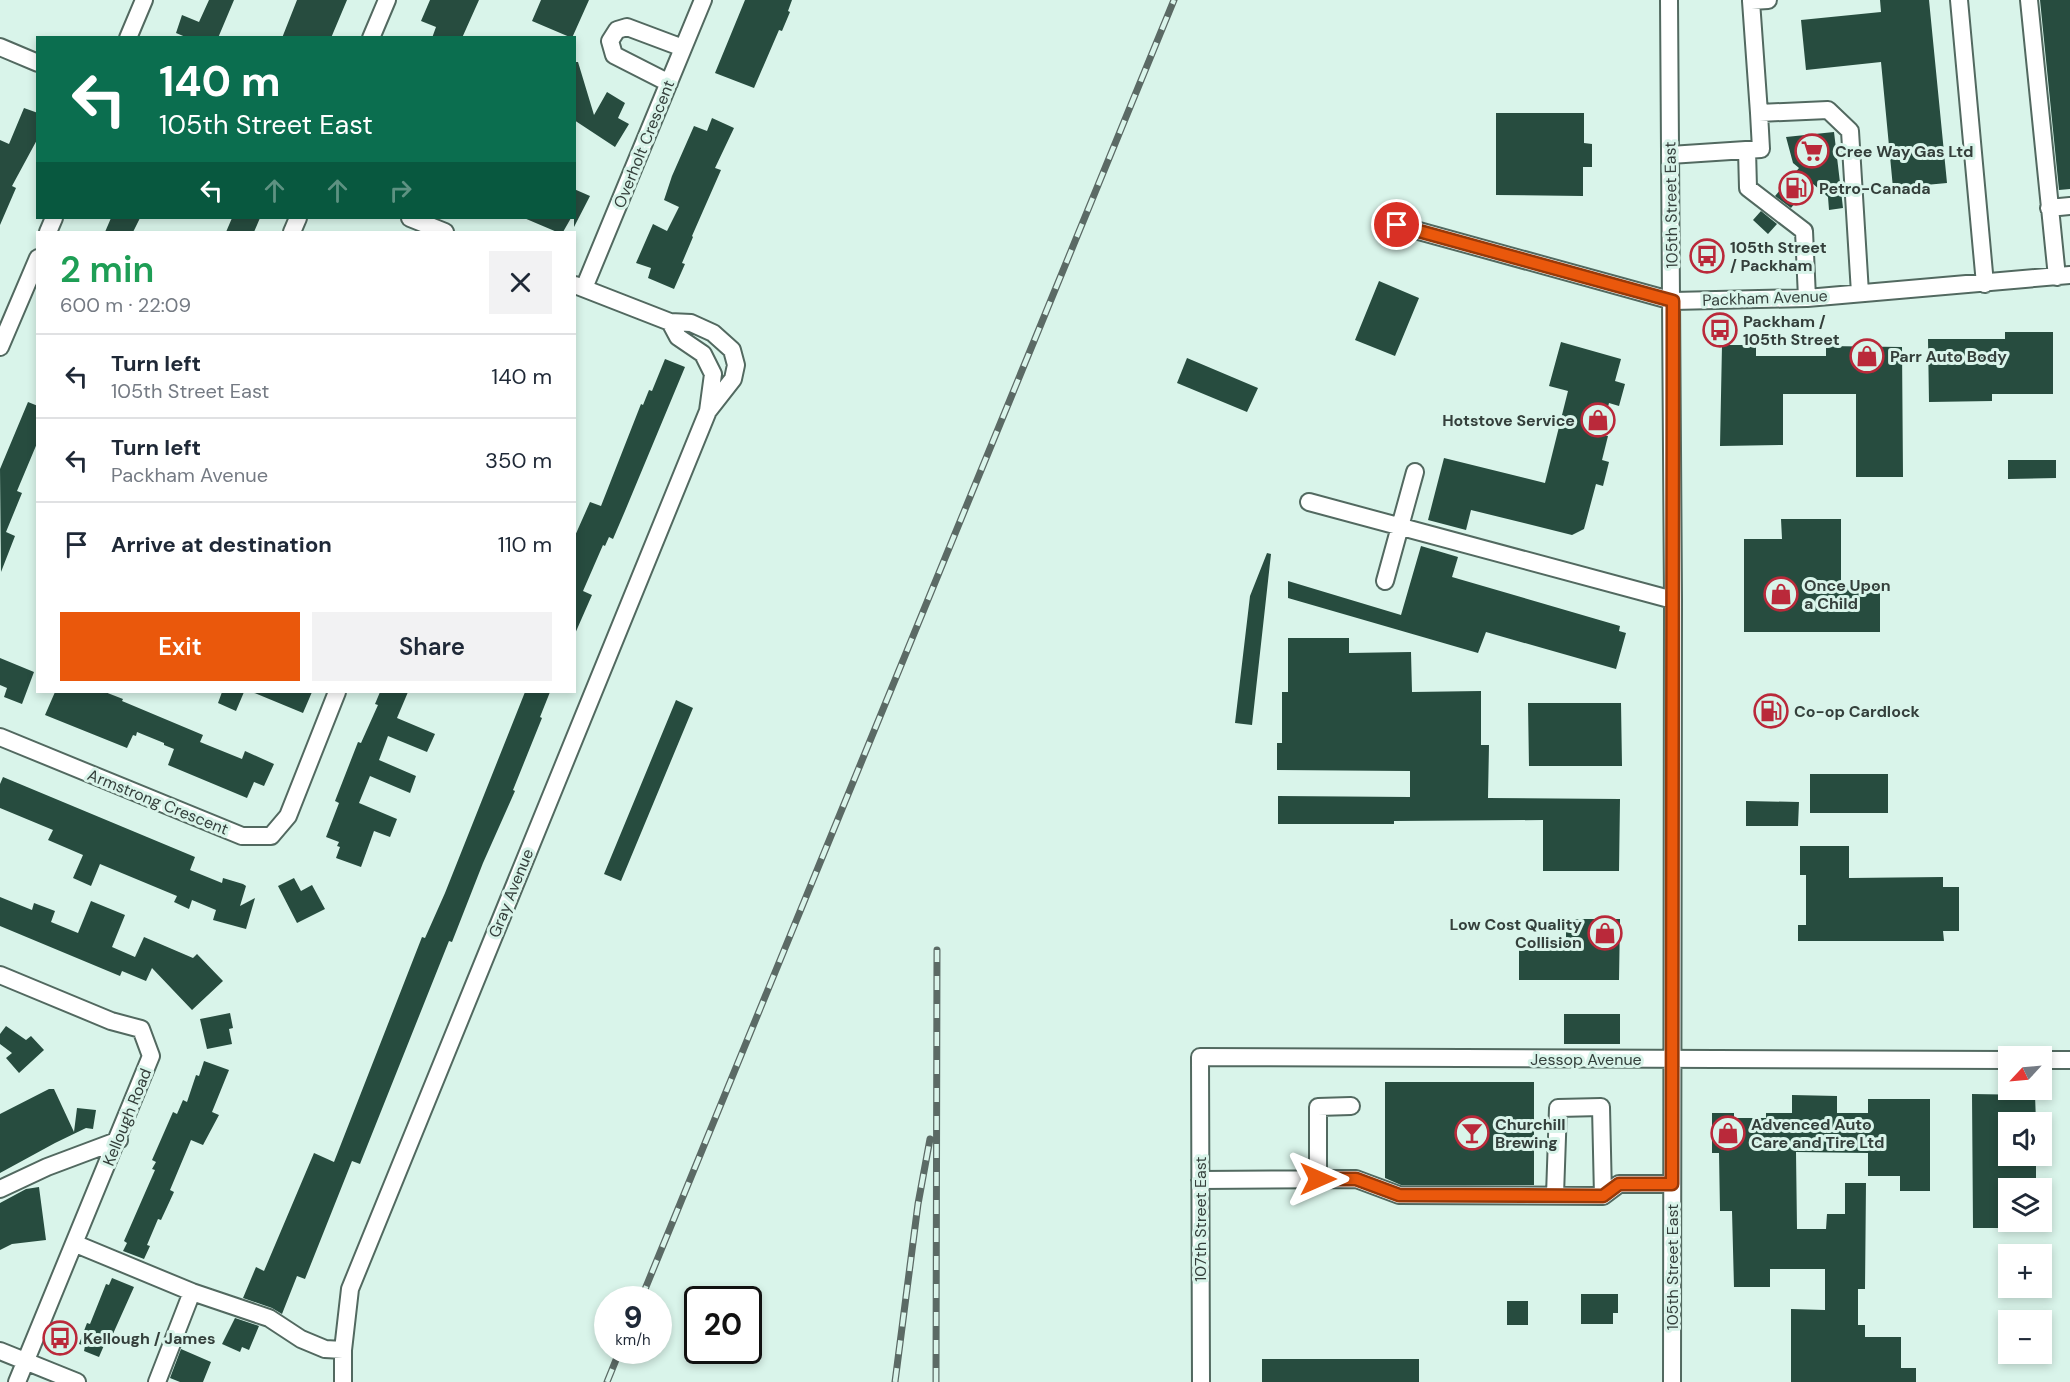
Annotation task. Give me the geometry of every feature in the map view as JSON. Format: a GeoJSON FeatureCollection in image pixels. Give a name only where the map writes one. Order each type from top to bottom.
{"type":"FeatureCollection","features":[{"type":"Feature","properties":{"kind":"street"},"geometry":{"type":"LineString","coordinates":[[129,36],[144,0]]}},
{"type":"Feature","properties":{"kind":"street"},"geometry":{"type":"LineString","coordinates":[[372,36],[387,0]]}},
{"type":"Feature","properties":{"kind":"street","name":"Overholt Crescent"},"geometry":{"type":"LineString","coordinates":[[579,286],[669,83],[703,0]]}},
{"type":"Feature","properties":{"kind":"street","name":"105th Street East"},"geometry":{"type":"LineString","coordinates":[[1669,0],[1673,301],[1672,1382]]}},
{"type":"Feature","properties":{"kind":"street"},"geometry":{"type":"LineString","coordinates":[[1670,155],[1761,149],[1751,1],[1768,0]]}},
{"type":"Feature","properties":{"kind":"street"},"geometry":{"type":"LineString","coordinates":[[1959,0],[1985,284]]}},
{"type":"Feature","properties":{"kind":"street"},"geometry":{"type":"LineString","coordinates":[[2029,0],[2049,208],[2063,276]]}},
{"type":"Feature","properties":{"kind":"street"},"geometry":{"type":"LineString","coordinates":[[669,83],[614,55],[610,41],[617,30],[627,27],[683,48]]}},
{"type":"Feature","properties":{"kind":"street"},"geometry":{"type":"LineString","coordinates":[[0,47],[36,62]]}},
{"type":"Feature","properties":{"kind":"street"},"geometry":{"type":"LineString","coordinates":[[1759,113],[1828,110],[1850,131],[1860,293]]}},
{"type":"Feature","properties":{"kind":"street"},"geometry":{"type":"LineString","coordinates":[[1747,150],[1748,188],[1804,231],[1807,298]]}},
{"type":"Feature","properties":{"kind":"street"},"geometry":{"type":"LineString","coordinates":[[2049,208],[2070,206]]}},
{"type":"Feature","properties":{"kind":"street"},"geometry":{"type":"LineString","coordinates":[[412,219],[442,231]]}},
{"type":"Feature","properties":{"kind":"street","name":"Packham Avenue"},"geometry":{"type":"LineString","coordinates":[[1397,225],[1673,301],[1807,298],[2063,276]]}},
{"type":"Feature","properties":{"kind":"street"},"geometry":{"type":"LineString","coordinates":[[0,348],[36,263]]}},
{"type":"Feature","properties":{"kind":"street"},"geometry":{"type":"LineString","coordinates":[[579,286],[670,322]]}},
{"type":"Feature","properties":{"kind":"street","name":"Gray Avenue"},"geometry":{"type":"LineString","coordinates":[[344,1382],[343,1350],[350,1289],[708,411],[713,374],[703,354],[678,337],[670,322]]}},
{"type":"Feature","properties":{"kind":"street","name":"Gray Avenue"},"geometry":{"type":"LineString","coordinates":[[670,322],[691,323],[713,333],[732,350],[736,365],[733,379],[708,411]]}},
{"type":"Feature","properties":{"kind":"street"},"geometry":{"type":"LineString","coordinates":[[1385,581],[1415,472]]}},
{"type":"Feature","properties":{"kind":"street"},"geometry":{"type":"LineString","coordinates":[[1309,502],[1673,600]]}},
{"type":"Feature","properties":{"kind":"street","name":"Armstrong Crescent"},"geometry":{"type":"LineString","coordinates":[[0,737],[242,836],[271,836],[288,816],[337,693]]}},
{"type":"Feature","properties":{"kind":"street","name":"Kellough Road"},"geometry":{"type":"LineString","coordinates":[[0,975],[111,1021],[141,1029],[152,1056],[17,1382]]}},
{"type":"Feature","properties":{"kind":"street","name":"Jessop Avenue"},"geometry":{"type":"LineString","coordinates":[[1200,1057],[1998,1060]]}},
{"type":"Feature","properties":{"kind":"street","name":"107th Street East"},"geometry":{"type":"LineString","coordinates":[[1200,1057],[1201,1382]]}},
{"type":"Feature","properties":{"kind":"street"},"geometry":{"type":"LineString","coordinates":[[2052,1060],[2070,1060]]}},
{"type":"Feature","properties":{"kind":"street"},"geometry":{"type":"LineString","coordinates":[[1318,1179],[1318,1107],[1350,1106]]}},
{"type":"Feature","properties":{"kind":"street"},"geometry":{"type":"LineString","coordinates":[[1555,1195],[1558,1108],[1601,1107],[1603,1196]]}},
{"type":"Feature","properties":{"kind":"street"},"geometry":{"type":"LineString","coordinates":[[0,1189],[47,1167],[119,1140]]}},
{"type":"Feature","properties":{"kind":"street"},"geometry":{"type":"LineString","coordinates":[[1200,1180],[1356,1179],[1399,1195],[1603,1196],[1619,1184],[1672,1184]]}},
{"type":"Feature","properties":{"kind":"street"},"geometry":{"type":"LineString","coordinates":[[76,1244],[192,1292],[268,1318],[301,1340],[325,1349],[343,1350]]}},
{"type":"Feature","properties":{"kind":"street"},"geometry":{"type":"LineString","coordinates":[[157,1382],[192,1292]]}},
{"type":"Feature","properties":{"kind":"street"},"geometry":{"type":"LineString","coordinates":[[0,1351],[77,1382]]}},
{"type":"Feature","properties":{"kind":"building"},"geometry":{"type":"Polygon","coordinates":[[[209,0],[234,0],[219,36],[183,36],[176,33],[182,15],[199,22],[209,0]]]}},
{"type":"Feature","properties":{"kind":"building"},"geometry":{"type":"Polygon","coordinates":[[[297,0],[347,0],[332,36],[283,36],[297,0]]]}},
{"type":"Feature","properties":{"kind":"building"},"geometry":{"type":"Polygon","coordinates":[[[430,0],[479,0],[463,36],[433,36],[436,27],[421,21],[430,0]]]}},
{"type":"Feature","properties":{"kind":"building"},"geometry":{"type":"Polygon","coordinates":[[[541,0],[589,0],[573,36],[567,36],[532,21],[541,0]]]}},
{"type":"Feature","properties":{"kind":"building"},"geometry":{"type":"Polygon","coordinates":[[[745,0],[792,0],[782,31],[779,30],[754,88],[715,73],[745,0]]]}},
{"type":"Feature","properties":{"kind":"building"},"geometry":{"type":"Polygon","coordinates":[[[1880,0],[1929,0],[1947,183],[1893,188],[1881,62],[1806,70],[1801,20],[1881,12],[1880,0]]]}},
{"type":"Feature","properties":{"kind":"building"},"geometry":{"type":"Polygon","coordinates":[[[2040,0],[2070,0],[2070,189],[2059,190],[2040,0]]]}},
{"type":"Feature","properties":{"kind":"building"},"geometry":{"type":"Polygon","coordinates":[[[576,62],[578,62],[594,115],[607,92],[625,103],[618,118],[629,124],[615,147],[576,121],[576,62]]]}},
{"type":"Feature","properties":{"kind":"building"},"geometry":{"type":"Polygon","coordinates":[[[24,108],[36,112],[36,142],[12,186],[16,188],[0,225],[0,140],[9,144],[24,108]]]}},
{"type":"Feature","properties":{"kind":"building"},"geometry":{"type":"Polygon","coordinates":[[[1496,113],[1584,113],[1584,143],[1592,144],[1592,167],[1583,167],[1583,196],[1496,195],[1496,113]]]}},
{"type":"Feature","properties":{"kind":"building"},"geometry":{"type":"Polygon","coordinates":[[[712,118],[734,128],[715,168],[721,170],[692,236],[682,263],[685,264],[674,289],[648,278],[651,268],[636,263],[653,224],[667,231],[679,207],[664,200],[672,176],[694,126],[707,131],[712,118]]]}},
{"type":"Feature","properties":{"kind":"building"},"geometry":{"type":"Polygon","coordinates":[[[1834,132],[1843,208],[1829,210],[1828,197],[1812,183],[1791,208],[1775,196],[1799,168],[1793,163],[1786,137],[1834,132]]]}},
{"type":"Feature","properties":{"kind":"building"},"geometry":{"type":"Polygon","coordinates":[[[576,190],[590,196],[574,227],[574,219],[576,219],[576,190]]]}},
{"type":"Feature","properties":{"kind":"building"},"geometry":{"type":"Polygon","coordinates":[[[1761,211],[1777,224],[1768,234],[1753,220],[1761,211]]]}},
{"type":"Feature","properties":{"kind":"building"},"geometry":{"type":"Polygon","coordinates":[[[111,219],[140,219],[134,231],[105,231],[111,219]]]}},
{"type":"Feature","properties":{"kind":"building"},"geometry":{"type":"Polygon","coordinates":[[[232,219],[260,219],[254,231],[226,231],[232,219]]]}},
{"type":"Feature","properties":{"kind":"building"},"geometry":{"type":"Polygon","coordinates":[[[526,219],[570,219],[564,231],[555,231],[526,219]]]}},
{"type":"Feature","properties":{"kind":"building"},"geometry":{"type":"Polygon","coordinates":[[[1379,281],[1419,298],[1395,356],[1355,340],[1379,281]]]}},
{"type":"Feature","properties":{"kind":"building"},"geometry":{"type":"Polygon","coordinates":[[[2005,332],[2053,332],[2053,394],[1992,394],[1992,401],[1929,402],[1928,339],[2005,339],[2005,332]]]}},
{"type":"Feature","properties":{"kind":"building"},"geometry":{"type":"Polygon","coordinates":[[[1561,342],[1621,359],[1615,381],[1625,384],[1619,406],[1609,403],[1601,435],[1608,436],[1602,460],[1609,462],[1603,486],[1596,484],[1584,529],[1572,535],[1471,510],[1466,530],[1428,520],[1444,458],[1545,483],[1568,391],[1549,386],[1561,342]]]}},
{"type":"Feature","properties":{"kind":"building"},"geometry":{"type":"Polygon","coordinates":[[[1722,345],[1756,345],[1756,356],[1826,356],[1826,346],[1902,347],[1903,477],[1856,477],[1856,394],[1783,394],[1783,445],[1720,446],[1722,345]]]}},
{"type":"Feature","properties":{"kind":"building"},"geometry":{"type":"Polygon","coordinates":[[[1187,358],[1258,388],[1247,412],[1177,383],[1187,358]]]}},
{"type":"Feature","properties":{"kind":"building"},"geometry":{"type":"Polygon","coordinates":[[[665,359],[685,367],[613,539],[609,537],[605,546],[603,545],[583,591],[592,595],[576,631],[576,534],[590,502],[601,506],[641,404],[643,405],[649,390],[652,391],[665,359]]]}},
{"type":"Feature","properties":{"kind":"building"},"geometry":{"type":"Polygon","coordinates":[[[28,402],[36,405],[36,446],[17,491],[22,493],[6,532],[15,536],[1,572],[0,469],[28,402]]]}},
{"type":"Feature","properties":{"kind":"building"},"geometry":{"type":"Polygon","coordinates":[[[2008,460],[2056,460],[2056,478],[2008,479],[2008,460]]]}},
{"type":"Feature","properties":{"kind":"building"},"geometry":{"type":"Polygon","coordinates":[[[1781,519],[1841,519],[1841,585],[1880,585],[1880,632],[1744,632],[1744,539],[1782,539],[1781,519]]]}},
{"type":"Feature","properties":{"kind":"building"},"geometry":{"type":"Polygon","coordinates":[[[1421,546],[1458,557],[1452,577],[1620,626],[1619,631],[1626,633],[1616,669],[1486,632],[1478,653],[1288,598],[1288,581],[1401,615],[1421,546]]]}},
{"type":"Feature","properties":{"kind":"building"},"geometry":{"type":"Polygon","coordinates":[[[1267,553],[1271,554],[1252,725],[1235,723],[1250,596],[1267,553]]]}},
{"type":"Feature","properties":{"kind":"building"},"geometry":{"type":"Polygon","coordinates":[[[1288,638],[1349,638],[1349,653],[1411,652],[1412,692],[1481,691],[1481,745],[1489,745],[1488,798],[1620,799],[1619,871],[1543,871],[1543,820],[1278,824],[1278,796],[1410,797],[1410,771],[1277,770],[1277,743],[1282,743],[1282,692],[1288,692],[1288,638]]]}},
{"type":"Feature","properties":{"kind":"building"},"geometry":{"type":"Polygon","coordinates":[[[0,658],[34,672],[22,704],[4,697],[7,688],[0,685],[0,658]]]}},
{"type":"Feature","properties":{"kind":"building"},"geometry":{"type":"Polygon","coordinates":[[[55,693],[108,693],[203,735],[200,742],[242,759],[245,751],[274,764],[264,786],[254,782],[247,798],[168,765],[174,749],[164,743],[137,732],[136,736],[133,735],[127,748],[45,715],[55,693]]]}},
{"type":"Feature","properties":{"kind":"building"},"geometry":{"type":"Polygon","coordinates":[[[222,693],[244,693],[236,711],[218,703],[222,693]]]}},
{"type":"Feature","properties":{"kind":"building"},"geometry":{"type":"Polygon","coordinates":[[[254,693],[312,693],[303,713],[254,693]]]}},
{"type":"Feature","properties":{"kind":"building"},"geometry":{"type":"Polygon","coordinates":[[[380,693],[408,693],[397,718],[435,734],[427,752],[388,736],[379,760],[416,776],[410,793],[370,776],[359,803],[397,819],[390,837],[374,831],[361,867],[336,858],[340,847],[337,846],[339,842],[326,837],[339,803],[335,801],[358,742],[361,743],[378,705],[375,704],[380,693]]]}},
{"type":"Feature","properties":{"kind":"building"},"geometry":{"type":"Polygon","coordinates":[[[525,693],[550,693],[513,790],[515,791],[483,863],[452,942],[449,941],[360,1164],[352,1161],[305,1279],[297,1276],[282,1314],[243,1298],[256,1267],[264,1271],[314,1153],[334,1162],[422,937],[425,938],[525,693]]]}},
{"type":"Feature","properties":{"kind":"building"},"geometry":{"type":"Polygon","coordinates":[[[676,700],[693,708],[621,881],[604,874],[676,700]]]}},
{"type":"Feature","properties":{"kind":"building"},"geometry":{"type":"Polygon","coordinates":[[[1528,703],[1621,703],[1622,766],[1529,766],[1528,703]]]}},
{"type":"Feature","properties":{"kind":"building"},"geometry":{"type":"Polygon","coordinates":[[[1810,774],[1888,774],[1888,813],[1810,813],[1810,774]]]}},
{"type":"Feature","properties":{"kind":"building"},"geometry":{"type":"Polygon","coordinates":[[[3,777],[195,857],[190,870],[222,883],[223,878],[243,884],[246,886],[240,906],[255,898],[246,929],[213,920],[216,910],[192,900],[189,909],[174,902],[177,896],[100,864],[91,886],[73,878],[83,855],[48,840],[53,830],[0,808],[0,784],[3,777]]]}},
{"type":"Feature","properties":{"kind":"building"},"geometry":{"type":"Polygon","coordinates":[[[1746,801],[1799,802],[1798,826],[1746,826],[1746,801]]]}},
{"type":"Feature","properties":{"kind":"building"},"geometry":{"type":"Polygon","coordinates":[[[1800,846],[1849,846],[1849,878],[1943,877],[1943,887],[1959,887],[1959,931],[1943,931],[1944,941],[1798,941],[1798,925],[1806,925],[1806,875],[1800,875],[1800,846]]]}},
{"type":"Feature","properties":{"kind":"building"},"geometry":{"type":"Polygon","coordinates":[[[294,878],[301,891],[312,885],[325,909],[297,923],[278,886],[294,878]]]}},
{"type":"Feature","properties":{"kind":"building"},"geometry":{"type":"Polygon","coordinates":[[[0,897],[32,910],[34,903],[55,911],[51,922],[78,933],[91,901],[125,915],[112,947],[135,957],[144,937],[193,958],[197,954],[223,981],[192,1010],[152,968],[146,981],[122,971],[120,976],[0,926],[0,897]]]}},
{"type":"Feature","properties":{"kind":"building"},"geometry":{"type":"Polygon","coordinates":[[[1566,919],[1620,919],[1619,980],[1519,980],[1519,950],[1566,950],[1566,919]]]}},
{"type":"Feature","properties":{"kind":"building"},"geometry":{"type":"Polygon","coordinates":[[[230,1013],[233,1028],[229,1029],[232,1044],[207,1049],[200,1019],[230,1013]]]}},
{"type":"Feature","properties":{"kind":"building"},"geometry":{"type":"Polygon","coordinates":[[[1564,1014],[1620,1014],[1620,1044],[1564,1044],[1564,1014]]]}},
{"type":"Feature","properties":{"kind":"building"},"geometry":{"type":"Polygon","coordinates":[[[6,1026],[26,1040],[31,1036],[44,1050],[19,1073],[6,1058],[12,1053],[0,1044],[0,1034],[6,1026]]]}},
{"type":"Feature","properties":{"kind":"building"},"geometry":{"type":"Polygon","coordinates":[[[204,1061],[229,1070],[212,1112],[219,1115],[203,1145],[191,1140],[170,1190],[174,1192],[161,1220],[158,1219],[144,1259],[123,1251],[127,1243],[124,1241],[155,1170],[152,1169],[156,1162],[152,1160],[173,1112],[177,1114],[183,1100],[187,1102],[196,1075],[199,1076],[204,1061]]]}},
{"type":"Feature","properties":{"kind":"building"},"geometry":{"type":"Polygon","coordinates":[[[1385,1082],[1534,1082],[1534,1185],[1401,1185],[1385,1178],[1385,1082]]]}},
{"type":"Feature","properties":{"kind":"building"},"geometry":{"type":"Polygon","coordinates":[[[49,1089],[54,1089],[74,1132],[77,1108],[96,1110],[93,1129],[86,1128],[0,1173],[0,1114],[49,1089]]]}},
{"type":"Feature","properties":{"kind":"building"},"geometry":{"type":"Polygon","coordinates":[[[1972,1094],[1998,1094],[1998,1100],[2035,1100],[2036,1112],[1998,1112],[1998,1166],[2036,1166],[2036,1178],[1998,1178],[1998,1228],[1973,1228],[1972,1094]]]}},
{"type":"Feature","properties":{"kind":"building"},"geometry":{"type":"Polygon","coordinates":[[[1792,1095],[1837,1096],[1837,1113],[1868,1113],[1868,1099],[1930,1099],[1930,1191],[1900,1191],[1900,1176],[1868,1176],[1868,1153],[1796,1152],[1797,1229],[1826,1229],[1827,1214],[1845,1214],[1845,1183],[1866,1183],[1865,1289],[1858,1289],[1858,1325],[1865,1325],[1865,1337],[1901,1337],[1901,1368],[1916,1368],[1916,1382],[1791,1382],[1791,1309],[1825,1310],[1825,1269],[1770,1269],[1770,1287],[1734,1287],[1732,1211],[1720,1211],[1719,1153],[1712,1153],[1712,1113],[1734,1113],[1734,1118],[1766,1118],[1766,1113],[1792,1113],[1792,1095]]]}},
{"type":"Feature","properties":{"kind":"building"},"geometry":{"type":"Polygon","coordinates":[[[39,1187],[46,1240],[12,1244],[0,1250],[0,1203],[26,1189],[39,1187]]]}},
{"type":"Feature","properties":{"kind":"building"},"geometry":{"type":"Polygon","coordinates":[[[112,1278],[134,1287],[108,1345],[105,1343],[99,1357],[84,1351],[85,1346],[79,1344],[87,1323],[90,1324],[106,1284],[109,1285],[112,1278]]]}},
{"type":"Feature","properties":{"kind":"building"},"geometry":{"type":"Polygon","coordinates":[[[1581,1294],[1618,1294],[1618,1313],[1613,1313],[1613,1324],[1581,1324],[1581,1294]]]}},
{"type":"Feature","properties":{"kind":"building"},"geometry":{"type":"Polygon","coordinates":[[[1507,1301],[1528,1301],[1528,1325],[1507,1325],[1507,1301]]]}},
{"type":"Feature","properties":{"kind":"building"},"geometry":{"type":"Polygon","coordinates":[[[235,1318],[259,1326],[249,1350],[242,1347],[240,1352],[222,1344],[235,1318]]]}},
{"type":"Feature","properties":{"kind":"building"},"geometry":{"type":"Polygon","coordinates":[[[181,1349],[211,1362],[203,1382],[180,1382],[170,1378],[181,1349]]]}},
{"type":"Feature","properties":{"kind":"building"},"geometry":{"type":"Polygon","coordinates":[[[1262,1359],[1419,1359],[1419,1382],[1262,1382],[1262,1359]]]}},
{"type":"Feature","properties":{"kind":"railway"},"geometry":{"type":"LineString","coordinates":[[646,1286],[1174,0]]}},
{"type":"Feature","properties":{"kind":"railway"},"geometry":{"type":"LineString","coordinates":[[936,1382],[937,950]]}},
{"type":"Feature","properties":{"kind":"railway"},"geometry":{"type":"LineString","coordinates":[[895,1382],[918,1204],[930,1139]]}},
{"type":"Feature","properties":{"kind":"railway"},"geometry":{"type":"LineString","coordinates":[[607,1382],[614,1364]]}},
{"type":"Feature","properties":{"kind":"place","name":"Cree Way Gas Ltd"},"geometry":{"type":"Point","coordinates":[1812,151]}},
{"type":"Feature","properties":{"kind":"place","name":"Petro-Canada"},"geometry":{"type":"Point","coordinates":[1796,188]}},
{"type":"Feature","properties":{"kind":"place","name":"105th Street / Packham"},"geometry":{"type":"Point","coordinates":[1707,256]}},
{"type":"Feature","properties":{"kind":"place","name":"Packham / 105th Street"},"geometry":{"type":"Point","coordinates":[1720,330]}},
{"type":"Feature","properties":{"kind":"place","name":"Parr Auto Body"},"geometry":{"type":"Point","coordinates":[1867,356]}},
{"type":"Feature","properties":{"kind":"place","name":"Hotstove Service"},"geometry":{"type":"Point","coordinates":[1598,420]}},
{"type":"Feature","properties":{"kind":"place","name":"Once Upon a Child"},"geometry":{"type":"Point","coordinates":[1781,594]}},
{"type":"Feature","properties":{"kind":"place","name":"Co-op Cardlock"},"geometry":{"type":"Point","coordinates":[1771,711]}},
{"type":"Feature","properties":{"kind":"place","name":"Low Cost Quality Collision"},"geometry":{"type":"Point","coordinates":[1605,933]}},
{"type":"Feature","properties":{"kind":"place","name":"Churchill Brewing"},"geometry":{"type":"Point","coordinates":[1472,1133]}},
{"type":"Feature","properties":{"kind":"place","name":"Advenced Auto Care and Tire Ltd"},"geometry":{"type":"Point","coordinates":[1728,1133]}},
{"type":"Feature","properties":{"kind":"place","name":"Kellough / James"},"geometry":{"type":"Point","coordinates":[60,1338]}},
{"type":"Feature","properties":{"kind":"route"},"geometry":{"type":"LineString","coordinates":[[1318,1179],[1356,1179],[1399,1195],[1603,1196],[1619,1184],[1672,1184],[1673,301],[1397,225]]}}]}
